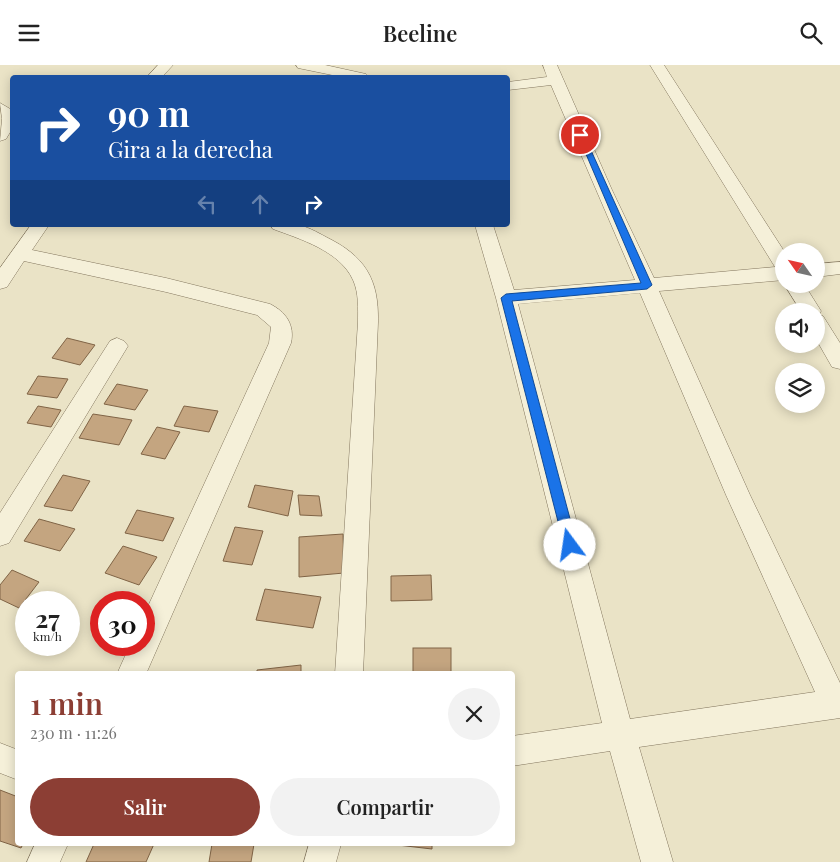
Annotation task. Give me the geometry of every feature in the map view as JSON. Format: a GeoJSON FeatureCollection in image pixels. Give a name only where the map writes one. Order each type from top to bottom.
{"type":"FeatureCollection","features":[{"type":"Feature","properties":{"kind":"street"},"geometry":{"type":"LineString","coordinates":[[156,75],[166,65]]}},
{"type":"Feature","properties":{"kind":"street"},"geometry":{"type":"LineString","coordinates":[[303,65],[351,75]]}},
{"type":"Feature","properties":{"kind":"street"},"geometry":{"type":"LineString","coordinates":[[657,65],[775,253]]}},
{"type":"Feature","properties":{"kind":"street"},"geometry":{"type":"LineString","coordinates":[[510,85],[553,73],[738,495],[838,704],[515,751]]}},
{"type":"Feature","properties":{"kind":"street"},"geometry":{"type":"LineString","coordinates":[[0,108],[6,112],[10,119],[0,136]]}},
{"type":"Feature","properties":{"kind":"street"},"geometry":{"type":"LineString","coordinates":[[0,282],[39,227]]}},
{"type":"Feature","properties":{"kind":"street"},"geometry":{"type":"LineString","coordinates":[[284,227],[306,235],[343,256],[357,270],[366,288],[364,400],[349,671]]}},
{"type":"Feature","properties":{"kind":"street"},"geometry":{"type":"LineString","coordinates":[[485,227],[506,298],[620,735],[656,862]]}},
{"type":"Feature","properties":{"kind":"street"},"geometry":{"type":"LineString","coordinates":[[20,254],[166,285],[263,309],[275,316],[282,328],[280,343],[132,671]]}},
{"type":"Feature","properties":{"kind":"street"},"geometry":{"type":"LineString","coordinates":[[825,270],[840,269]]}},
{"type":"Feature","properties":{"kind":"street"},"geometry":{"type":"LineString","coordinates":[[506,298],[775,274]]}},
{"type":"Feature","properties":{"kind":"street"},"geometry":{"type":"LineString","coordinates":[[825,336],[840,361]]}},
{"type":"Feature","properties":{"kind":"street"},"geometry":{"type":"LineString","coordinates":[[0,535],[117,346]]}},
{"type":"Feature","properties":{"kind":"street"},"geometry":{"type":"LineString","coordinates":[[0,758],[15,764]]}},
{"type":"Feature","properties":{"kind":"street"},"geometry":{"type":"LineString","coordinates":[[43,862],[51,846]]}},
{"type":"Feature","properties":{"kind":"street"},"geometry":{"type":"LineString","coordinates":[[320,862],[324,846]]}},
{"type":"Feature","properties":{"kind":"building"},"geometry":{"type":"Polygon","coordinates":[[[67,338],[95,345],[80,365],[52,358],[67,338]]]}},
{"type":"Feature","properties":{"kind":"building"},"geometry":{"type":"Polygon","coordinates":[[[38,376],[68,379],[57,398],[27,394],[38,376]]]}},
{"type":"Feature","properties":{"kind":"building"},"geometry":{"type":"Polygon","coordinates":[[[117,384],[148,390],[135,410],[104,404],[117,384]]]}},
{"type":"Feature","properties":{"kind":"building"},"geometry":{"type":"Polygon","coordinates":[[[38,406],[61,410],[51,427],[27,423],[38,406]]]}},
{"type":"Feature","properties":{"kind":"building"},"geometry":{"type":"Polygon","coordinates":[[[184,406],[218,411],[209,432],[174,426],[184,406]]]}},
{"type":"Feature","properties":{"kind":"building"},"geometry":{"type":"Polygon","coordinates":[[[93,414],[132,420],[119,445],[79,438],[93,414]]]}},
{"type":"Feature","properties":{"kind":"building"},"geometry":{"type":"Polygon","coordinates":[[[157,427],[180,432],[165,459],[141,454],[157,427]]]}},
{"type":"Feature","properties":{"kind":"building"},"geometry":{"type":"Polygon","coordinates":[[[63,475],[90,481],[72,511],[44,506],[63,475]]]}},
{"type":"Feature","properties":{"kind":"building"},"geometry":{"type":"Polygon","coordinates":[[[255,485],[293,491],[288,516],[248,507],[255,485]]]}},
{"type":"Feature","properties":{"kind":"building"},"geometry":{"type":"Polygon","coordinates":[[[298,495],[319,496],[322,516],[300,515],[298,495]]]}},
{"type":"Feature","properties":{"kind":"building"},"geometry":{"type":"Polygon","coordinates":[[[137,510],[174,518],[163,541],[125,533],[137,510]]]}},
{"type":"Feature","properties":{"kind":"building"},"geometry":{"type":"Polygon","coordinates":[[[39,519],[75,529],[60,551],[24,541],[39,519]]]}},
{"type":"Feature","properties":{"kind":"building"},"geometry":{"type":"Polygon","coordinates":[[[235,527],[263,531],[252,565],[223,561],[235,527]]]}},
{"type":"Feature","properties":{"kind":"building"},"geometry":{"type":"Polygon","coordinates":[[[343,534],[344,573],[299,577],[299,537],[343,534]]]}},
{"type":"Feature","properties":{"kind":"building"},"geometry":{"type":"Polygon","coordinates":[[[123,546],[157,557],[139,585],[105,573],[123,546]]]}},
{"type":"Feature","properties":{"kind":"building"},"geometry":{"type":"Polygon","coordinates":[[[12,570],[39,582],[32,591],[15,591],[15,606],[0,599],[0,585],[12,570]]]}},
{"type":"Feature","properties":{"kind":"building"},"geometry":{"type":"Polygon","coordinates":[[[431,575],[432,600],[391,601],[391,576],[431,575]]]}},
{"type":"Feature","properties":{"kind":"building"},"geometry":{"type":"Polygon","coordinates":[[[265,589],[321,597],[313,628],[256,620],[265,589]]]}},
{"type":"Feature","properties":{"kind":"building"},"geometry":{"type":"Polygon","coordinates":[[[413,648],[451,648],[451,671],[413,671],[413,648]]]}},
{"type":"Feature","properties":{"kind":"building"},"geometry":{"type":"Polygon","coordinates":[[[301,665],[301,671],[257,670],[301,665]]]}},
{"type":"Feature","properties":{"kind":"building"},"geometry":{"type":"Polygon","coordinates":[[[0,790],[15,796],[15,846],[0,841],[0,790]]]}},
{"type":"Feature","properties":{"kind":"building"},"geometry":{"type":"Polygon","coordinates":[[[93,846],[153,846],[146,862],[86,862],[93,846]]]}},
{"type":"Feature","properties":{"kind":"building"},"geometry":{"type":"Polygon","coordinates":[[[212,846],[254,846],[251,862],[209,862],[212,846]]]}},
{"type":"Feature","properties":{"kind":"building"},"geometry":{"type":"Polygon","coordinates":[[[406,846],[432,846],[432,849],[406,846]]]}},
{"type":"Feature","properties":{"kind":"route"},"geometry":{"type":"LineString","coordinates":[[570,545],[506,298],[647,285],[580,135]]}}]}
